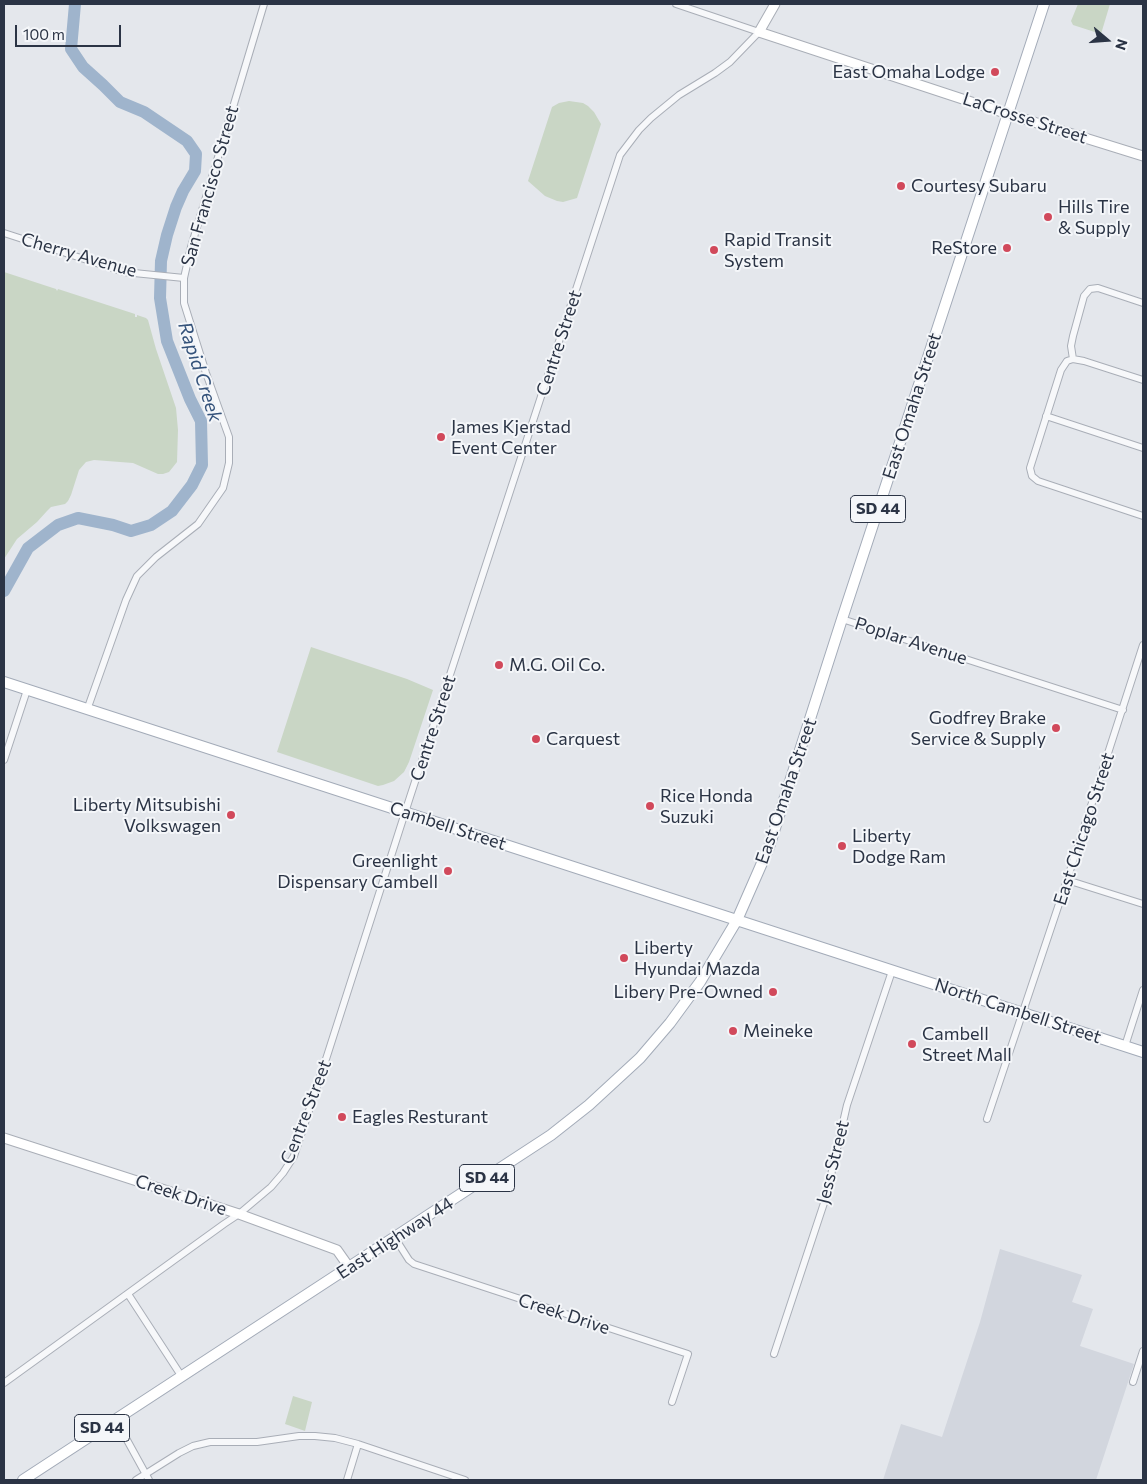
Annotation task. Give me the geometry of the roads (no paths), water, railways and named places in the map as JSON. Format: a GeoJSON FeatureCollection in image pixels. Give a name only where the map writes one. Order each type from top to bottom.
{"type":"FeatureCollection","features":[{"type":"Feature","properties":{"kind":"main road","name":"East Omaha Street"},"geometry":{"type":"LineString","coordinates":[[737,920],[769,847],[1044,4]]}},
{"type":"Feature","properties":{"kind":"main road","name":"Cambell Street"},"geometry":{"type":"LineString","coordinates":[[4,682],[892,970]]}},
{"type":"Feature","properties":{"kind":"main road","name":"East Highway 44"},"geometry":{"type":"LineString","coordinates":[[23,1480],[395,1238],[544,1139],[590,1105],[640,1058],[670,1023],[700,982],[737,920]]}},
{"type":"Feature","properties":{"kind":"main road","name":"North Cambell Street"},"geometry":{"type":"LineString","coordinates":[[892,970],[1143,1052]]}},
{"type":"Feature","properties":{"kind":"street","name":"San Francisco Street"},"geometry":{"type":"LineString","coordinates":[[87,710],[126,600],[138,576],[156,557],[198,524],[223,488],[229,463],[229,437],[184,303],[184,278],[191,247],[264,4]]}},
{"type":"Feature","properties":{"kind":"street","name":"LaCrosse Street"},"geometry":{"type":"LineString","coordinates":[[676,4],[1008,114],[1143,156]]}},
{"type":"Feature","properties":{"kind":"street"},"geometry":{"type":"LineString","coordinates":[[759,32],[775,4]]}},
{"type":"Feature","properties":{"kind":"street","name":"Centre Street"},"geometry":{"type":"LineString","coordinates":[[4,1383],[239,1214],[271,1187],[294,1156],[620,155],[638,130],[651,118],[679,95],[730,62],[759,32]]}},
{"type":"Feature","properties":{"kind":"street","name":"Cherry Avenue"},"geometry":{"type":"LineString","coordinates":[[4,233],[112,268],[140,274],[184,278]]}},
{"type":"Feature","properties":{"kind":"street"},"geometry":{"type":"LineString","coordinates":[[1073,359],[1072,336],[1084,296],[1090,289],[1098,288],[1143,303]]}},
{"type":"Feature","properties":{"kind":"street"},"geometry":{"type":"LineString","coordinates":[[1143,380],[1084,361],[1073,359],[1067,361],[1063,366],[1046,416],[1031,463],[1030,472],[1034,479],[1042,483],[1143,516]]}},
{"type":"Feature","properties":{"kind":"street"},"geometry":{"type":"LineString","coordinates":[[1046,416],[1143,448]]}},
{"type":"Feature","properties":{"kind":"street","name":"Poplar Avenue"},"geometry":{"type":"LineString","coordinates":[[842,619],[1122,710]]}},
{"type":"Feature","properties":{"kind":"street","name":"East Chicago Street"},"geometry":{"type":"LineString","coordinates":[[987,1119],[1143,645]]}},
{"type":"Feature","properties":{"kind":"street"},"geometry":{"type":"LineString","coordinates":[[4,760],[27,690]]}},
{"type":"Feature","properties":{"kind":"street"},"geometry":{"type":"LineString","coordinates":[[1067,880],[1143,904]]}},
{"type":"Feature","properties":{"kind":"street","name":"Jess Street"},"geometry":{"type":"LineString","coordinates":[[774,1354],[826,1197],[845,1114],[892,970]]}},
{"type":"Feature","properties":{"kind":"street"},"geometry":{"type":"LineString","coordinates":[[1125,1046],[1143,990]]}},
{"type":"Feature","properties":{"kind":"street","name":"Creek Drive"},"geometry":{"type":"LineString","coordinates":[[4,1138],[239,1214],[337,1250],[349,1267]]}},
{"type":"Feature","properties":{"kind":"street","name":"Creek Drive"},"geometry":{"type":"LineString","coordinates":[[395,1238],[409,1260],[414,1264],[688,1354],[672,1402]]}},
{"type":"Feature","properties":{"kind":"street"},"geometry":{"type":"LineString","coordinates":[[128,1294],[182,1377]]}},
{"type":"Feature","properties":{"kind":"street"},"geometry":{"type":"LineString","coordinates":[[1133,1382],[1143,1351]]}},
{"type":"Feature","properties":{"kind":"street"},"geometry":{"type":"LineString","coordinates":[[116,1420],[147,1477]]}},
{"type":"Feature","properties":{"kind":"street"},"geometry":{"type":"LineString","coordinates":[[136,1480],[147,1477],[193,1446],[210,1442],[257,1442],[299,1436],[335,1438],[358,1444],[445,1477],[465,1480]]}},
{"type":"Feature","properties":{"kind":"street"},"geometry":{"type":"LineString","coordinates":[[347,1480],[358,1444]]}},
{"type":"Feature","properties":{"kind":"waterway","name":"Rapid Creek"},"geometry":{"type":"LineString","coordinates":[[4,591],[28,548],[58,525],[78,518],[113,525],[131,531],[151,525],[172,511],[192,485],[202,465],[201,421],[190,399],[167,341],[160,298],[161,261],[167,235],[176,207],[195,171],[196,154],[187,141],[144,112],[120,102],[83,67],[71,49],[75,4]]}},
{"type":"Feature","properties":{"kind":"place","name":"East Omaha Lodge"},"geometry":{"type":"Point","coordinates":[995,72]}},
{"type":"Feature","properties":{"kind":"place","name":"Courtesy Subaru"},"geometry":{"type":"Point","coordinates":[901,186]}},
{"type":"Feature","properties":{"kind":"place","name":"Hills Tire & Supply"},"geometry":{"type":"Point","coordinates":[1048,217]}},
{"type":"Feature","properties":{"kind":"place","name":"ReStore"},"geometry":{"type":"Point","coordinates":[1007,248]}},
{"type":"Feature","properties":{"kind":"place","name":"Rapid Transit System"},"geometry":{"type":"Point","coordinates":[714,250]}},
{"type":"Feature","properties":{"kind":"place","name":"James Kjerstad Event Center"},"geometry":{"type":"Point","coordinates":[441,437]}},
{"type":"Feature","properties":{"kind":"place","name":"M.G. Oil Co."},"geometry":{"type":"Point","coordinates":[499,665]}},
{"type":"Feature","properties":{"kind":"place","name":"Godfrey Brake Service & Supply"},"geometry":{"type":"Point","coordinates":[1056,728]}},
{"type":"Feature","properties":{"kind":"place","name":"Carquest"},"geometry":{"type":"Point","coordinates":[536,739]}},
{"type":"Feature","properties":{"kind":"place","name":"Rice Honda Suzuki"},"geometry":{"type":"Point","coordinates":[650,806]}},
{"type":"Feature","properties":{"kind":"place","name":"Liberty Mitsubishi Volkswagen"},"geometry":{"type":"Point","coordinates":[231,815]}},
{"type":"Feature","properties":{"kind":"place","name":"Liberty Dodge Ram"},"geometry":{"type":"Point","coordinates":[842,846]}},
{"type":"Feature","properties":{"kind":"place","name":"Greenlight Dispensary Cambell"},"geometry":{"type":"Point","coordinates":[448,871]}},
{"type":"Feature","properties":{"kind":"place","name":"Liberty Hyundai Mazda"},"geometry":{"type":"Point","coordinates":[624,958]}},
{"type":"Feature","properties":{"kind":"place","name":"Libery Pre-Owned"},"geometry":{"type":"Point","coordinates":[773,992]}},
{"type":"Feature","properties":{"kind":"place","name":"Meineke"},"geometry":{"type":"Point","coordinates":[733,1031]}},
{"type":"Feature","properties":{"kind":"place","name":"Cambell Street Mall"},"geometry":{"type":"Point","coordinates":[912,1044]}},
{"type":"Feature","properties":{"kind":"place","name":"Eagles Resturant"},"geometry":{"type":"Point","coordinates":[342,1117]}}]}
